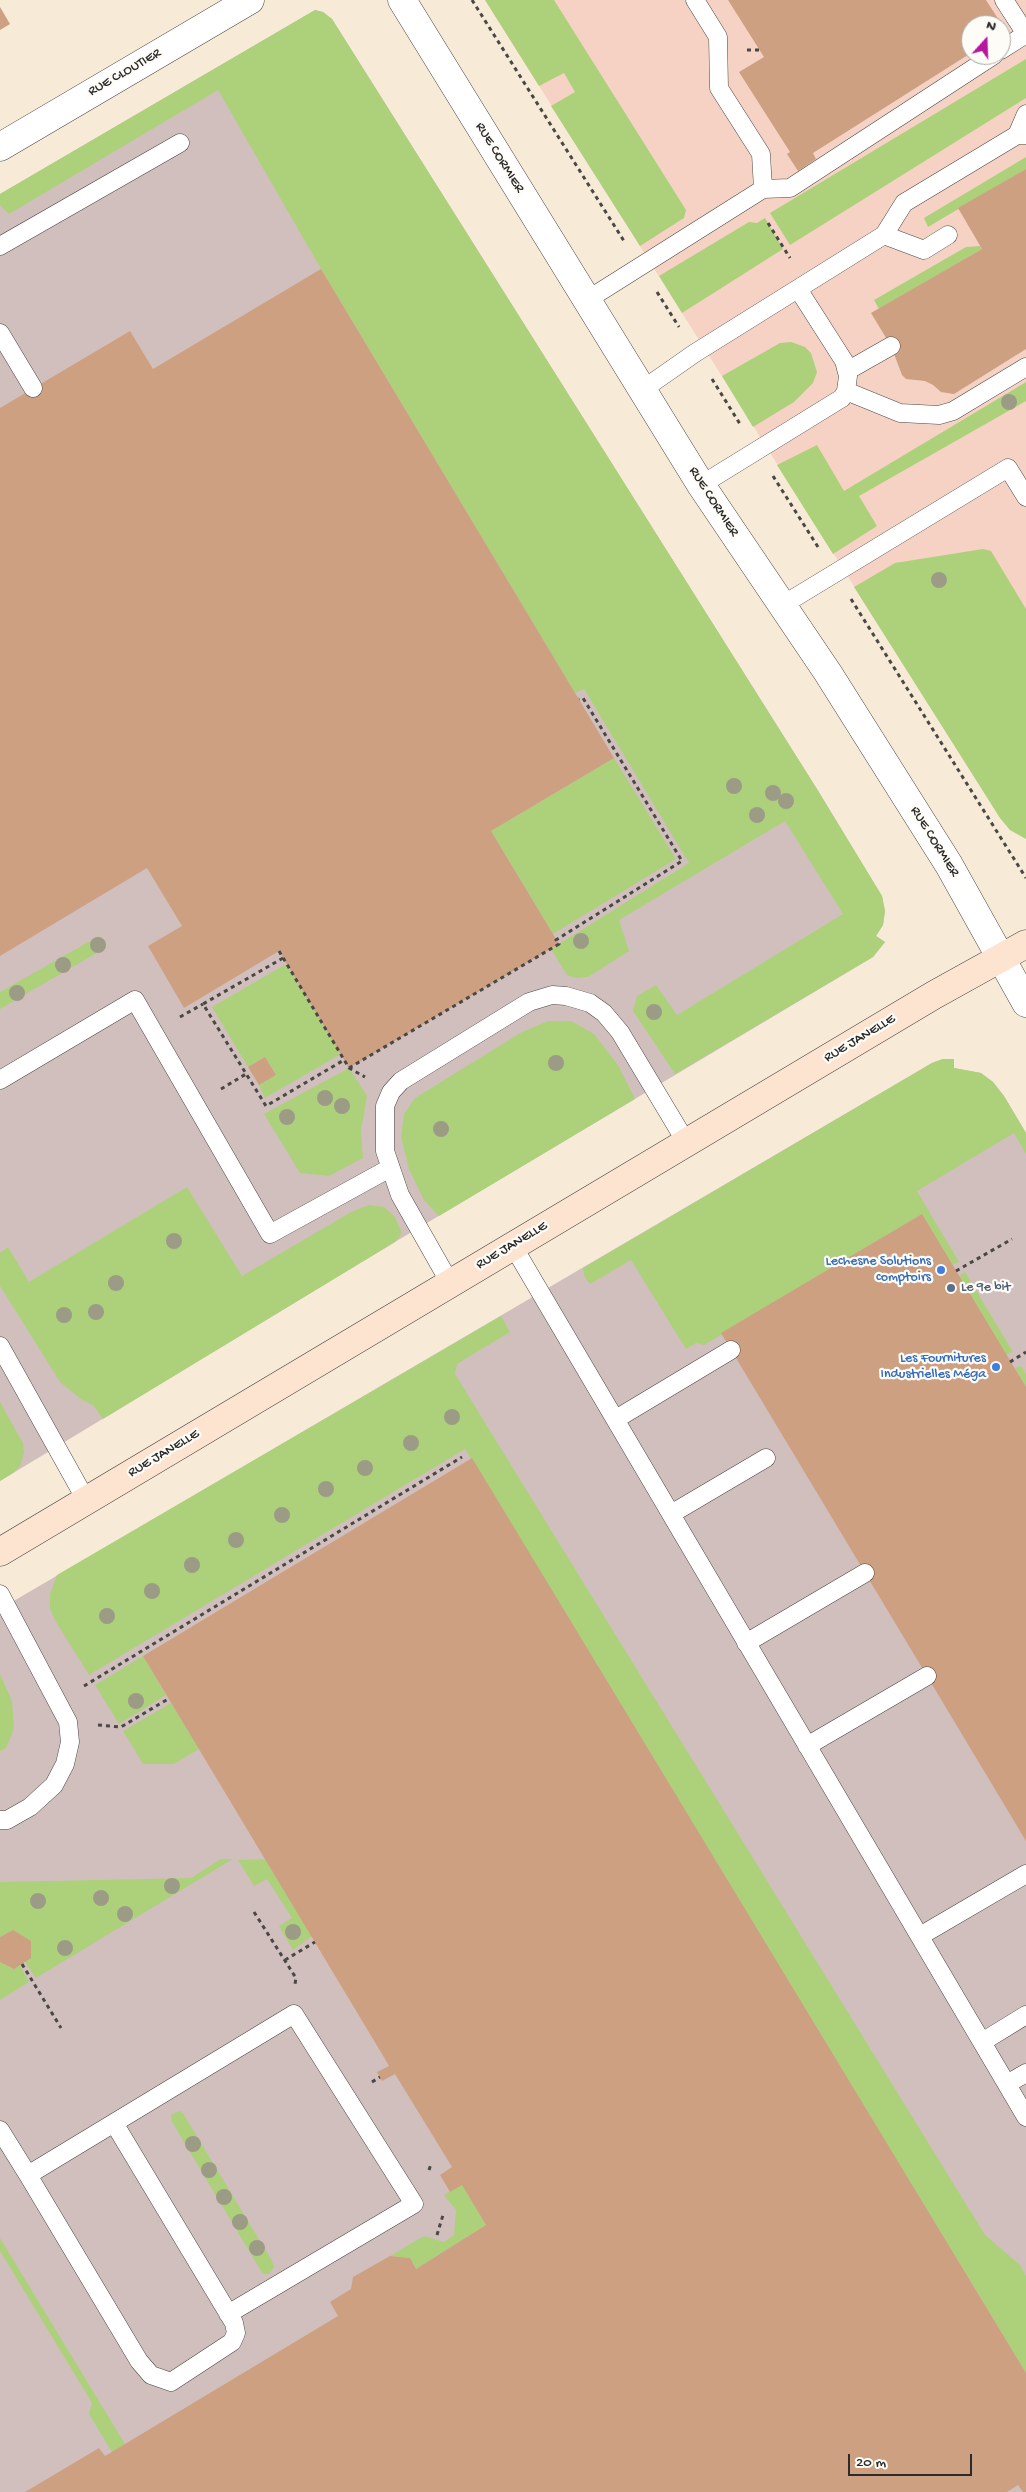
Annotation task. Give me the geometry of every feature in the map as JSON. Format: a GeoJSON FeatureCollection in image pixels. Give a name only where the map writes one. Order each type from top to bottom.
{"type":"FeatureCollection","features":[{"type":"Feature","properties":{"kind":"main road","name":"RUE JANELLE"},"geometry":{"type":"LineString","coordinates":[[0,1552],[686,1142],[1026,944]]}},
{"type":"Feature","properties":{"kind":"street","name":"RUE CLOUTIER"},"geometry":{"type":"LineString","coordinates":[[0,147],[250,0]]}},
{"type":"Feature","properties":{"kind":"street","name":"RUE CORMIER"},"geometry":{"type":"LineString","coordinates":[[402,0],[702,485],[781,606],[828,673],[944,857],[1002,957],[1026,1003]]}},
{"type":"Feature","properties":{"kind":"lane"},"geometry":{"type":"LineString","coordinates":[[695,0],[718,37],[718,88],[761,154],[763,189]]}},
{"type":"Feature","properties":{"kind":"lane"},"geometry":{"type":"LineString","coordinates":[[1004,0],[1026,34],[1011,44]]}},
{"type":"Feature","properties":{"kind":"lane"},"geometry":{"type":"LineString","coordinates":[[587,300],[763,189],[790,188],[979,65]]}},
{"type":"Feature","properties":{"kind":"lane"},"geometry":{"type":"LineString","coordinates":[[642,390],[695,353],[884,235],[904,203],[1021,135],[1026,114]]}},
{"type":"Feature","properties":{"kind":"lane"},"geometry":{"type":"LineString","coordinates":[[0,246],[180,143]]}},
{"type":"Feature","properties":{"kind":"lane"},"geometry":{"type":"LineString","coordinates":[[884,235],[924,250],[948,235]]}},
{"type":"Feature","properties":{"kind":"lane"},"geometry":{"type":"LineString","coordinates":[[702,485],[842,398],[846,391],[847,371],[840,353],[798,289]]}},
{"type":"Feature","properties":{"kind":"lane"},"geometry":{"type":"LineString","coordinates":[[0,333],[33,388]]}},
{"type":"Feature","properties":{"kind":"lane"},"geometry":{"type":"LineString","coordinates":[[847,371],[891,346]]}},
{"type":"Feature","properties":{"kind":"lane"},"geometry":{"type":"LineString","coordinates":[[846,391],[900,413],[939,415],[953,411],[1026,367]]}},
{"type":"Feature","properties":{"kind":"lane"},"geometry":{"type":"LineString","coordinates":[[781,606],[1008,468],[1026,497]]}},
{"type":"Feature","properties":{"kind":"lane"},"geometry":{"type":"LineString","coordinates":[[450,1283],[400,1195],[390,1168],[385,1151],[385,1106],[391,1092],[401,1081],[529,1002],[552,995],[566,996],[590,1003],[612,1021],[686,1142]]}},
{"type":"Feature","properties":{"kind":"lane"},"geometry":{"type":"LineString","coordinates":[[0,1080],[136,1000],[270,1234],[390,1168]]}},
{"type":"Feature","properties":{"kind":"lane"},"geometry":{"type":"LineString","coordinates":[[513,1246],[1026,2117]]}},
{"type":"Feature","properties":{"kind":"lane"},"geometry":{"type":"LineString","coordinates":[[0,1346],[86,1500]]}},
{"type":"Feature","properties":{"kind":"lane"},"geometry":{"type":"LineString","coordinates":[[616,1419],[731,1350]]}},
{"type":"Feature","properties":{"kind":"lane"},"geometry":{"type":"LineString","coordinates":[[671,1514],[766,1458]]}},
{"type":"Feature","properties":{"kind":"lane"},"geometry":{"type":"LineString","coordinates":[[746,1642],[865,1573]]}},
{"type":"Feature","properties":{"kind":"lane"},"geometry":{"type":"LineString","coordinates":[[0,1594],[68,1722],[70,1742],[65,1764],[54,1785],[30,1807],[7,1820],[0,1820]]}},
{"type":"Feature","properties":{"kind":"lane"},"geometry":{"type":"LineString","coordinates":[[807,1746],[927,1676]]}},
{"type":"Feature","properties":{"kind":"lane"},"geometry":{"type":"LineString","coordinates":[[920,1936],[1026,1874]]}},
{"type":"Feature","properties":{"kind":"lane"},"geometry":{"type":"LineString","coordinates":[[28,2175],[294,2014],[414,2204],[228,2314]]}},
{"type":"Feature","properties":{"kind":"lane"},"geometry":{"type":"LineString","coordinates":[[982,2042],[1026,2015]]}},
{"type":"Feature","properties":{"kind":"lane"},"geometry":{"type":"LineString","coordinates":[[1007,2084],[1026,2073]]}},
{"type":"Feature","properties":{"kind":"lane"},"geometry":{"type":"LineString","coordinates":[[0,2130],[139,2361],[151,2375],[171,2382],[232,2342],[236,2333],[234,2323],[114,2123]]}},
{"type":"Feature","properties":{"kind":"path"},"geometry":{"type":"LineString","coordinates":[[472,0],[626,243]]}},
{"type":"Feature","properties":{"kind":"path"},"geometry":{"type":"LineString","coordinates":[[764,217],[784,248]]}},
{"type":"Feature","properties":{"kind":"path"},"geometry":{"type":"LineString","coordinates":[[656,290],[673,318]]}},
{"type":"Feature","properties":{"kind":"path"},"geometry":{"type":"LineString","coordinates":[[713,381],[745,432]]}},
{"type":"Feature","properties":{"kind":"path"},"geometry":{"type":"LineString","coordinates":[[770,471],[1026,878]]}},
{"type":"Feature","properties":{"kind":"path"},"geometry":{"type":"LineString","coordinates":[[279,951],[349,1068],[558,944],[556,940],[682,861],[583,698],[579,699]]}},
{"type":"Feature","properties":{"kind":"path"},"geometry":{"type":"LineString","coordinates":[[283,958],[203,1004],[266,1106],[344,1060]]}},
{"type":"Feature","properties":{"kind":"path"},"geometry":{"type":"LineString","coordinates":[[956,1271],[1012,1239]]}},
{"type":"Feature","properties":{"kind":"path"},"geometry":{"type":"LineString","coordinates":[[1010,1362],[1026,1352]]}},
{"type":"Feature","properties":{"kind":"path"},"geometry":{"type":"LineString","coordinates":[[93,1681],[462,1457]]}},
{"type":"Feature","properties":{"kind":"path"},"geometry":{"type":"LineString","coordinates":[[121,1727],[168,1698]]}},
{"type":"Feature","properties":{"kind":"path"},"geometry":{"type":"LineString","coordinates":[[254,1912],[296,1978],[294,2014]]}},
{"type":"Feature","properties":{"kind":"path"},"geometry":{"type":"LineString","coordinates":[[285,1960],[315,1942]]}},
{"type":"Feature","properties":{"kind":"path"},"geometry":{"type":"LineString","coordinates":[[22,1964],[61,2028]]}},
{"type":"Feature","properties":{"kind":"shaded area"},"geometry":{"type":"Polygon","coordinates":[[[485,0],[1026,0],[1026,839],[1010,830],[1000,818],[485,0]]]}},
{"type":"Feature","properties":{"kind":"shaded area"},"geometry":{"type":"Polygon","coordinates":[[[315,10],[323,12],[332,19],[817,789],[882,896],[885,911],[883,925],[876,936],[885,942],[873,957],[395,1242],[0,1481],[0,194],[315,10]]]}},
{"type":"Feature","properties":{"kind":"shaded area"},"geometry":{"type":"Polygon","coordinates":[[[943,1059],[954,1059],[954,1068],[981,1073],[993,1082],[1004,1096],[1026,1133],[1026,2492],[0,2492],[0,1609],[932,1063],[943,1059]]]}},
{"type":"Feature","properties":{"kind":"green space"},"geometry":{"type":"Polygon","coordinates":[[[485,0],[554,0],[686,210],[684,218],[640,246],[551,106],[575,92],[564,73],[539,86],[485,0]]]}},
{"type":"Feature","properties":{"kind":"green space"},"geometry":{"type":"Polygon","coordinates":[[[315,10],[323,12],[332,19],[817,789],[882,896],[885,911],[883,925],[876,936],[885,942],[873,957],[675,1074],[633,1011],[637,996],[656,985],[677,1015],[843,914],[785,821],[619,920],[629,951],[588,977],[576,978],[567,975],[551,949],[689,863],[584,689],[575,693],[321,269],[218,90],[9,214],[0,205],[0,194],[315,10]]]}},
{"type":"Feature","properties":{"kind":"green space"},"geometry":{"type":"Polygon","coordinates":[[[1026,59],[1026,98],[790,245],[770,213],[1026,59]]]}},
{"type":"Feature","properties":{"kind":"green space"},"geometry":{"type":"Polygon","coordinates":[[[1026,157],[1026,169],[928,227],[924,218],[1026,157]]]}},
{"type":"Feature","properties":{"kind":"green space"},"geometry":{"type":"Polygon","coordinates":[[[765,218],[783,249],[682,313],[659,276],[749,222],[757,223],[765,218]]]}},
{"type":"Feature","properties":{"kind":"green space"},"geometry":{"type":"Polygon","coordinates":[[[980,246],[982,249],[879,309],[874,300],[966,247],[980,246]]]}},
{"type":"Feature","properties":{"kind":"green space"},"geometry":{"type":"Polygon","coordinates":[[[791,342],[805,347],[811,353],[817,372],[813,383],[794,402],[753,427],[722,376],[780,343],[791,342]]]}},
{"type":"Feature","properties":{"kind":"green space"},"geometry":{"type":"Polygon","coordinates":[[[1026,382],[1026,401],[859,496],[877,526],[833,554],[777,465],[817,445],[844,491],[1026,382]]]}},
{"type":"Feature","properties":{"kind":"green space"},"geometry":{"type":"Polygon","coordinates":[[[983,549],[991,551],[1026,609],[1026,839],[1010,830],[1000,818],[854,587],[895,563],[983,549]]]}},
{"type":"Feature","properties":{"kind":"green space"},"geometry":{"type":"Polygon","coordinates":[[[614,758],[676,859],[553,934],[491,831],[614,758]]]}},
{"type":"Feature","properties":{"kind":"green space"},"geometry":{"type":"Polygon","coordinates":[[[99,936],[107,947],[0,1009],[0,992],[99,936]]]}},
{"type":"Feature","properties":{"kind":"green space"},"geometry":{"type":"Polygon","coordinates":[[[286,964],[341,1054],[265,1098],[259,1085],[276,1075],[265,1057],[248,1067],[212,1007],[286,964]]]}},
{"type":"Feature","properties":{"kind":"green space"},"geometry":{"type":"Polygon","coordinates":[[[548,1021],[571,1021],[594,1034],[618,1065],[635,1099],[439,1216],[424,1200],[409,1169],[401,1137],[404,1114],[415,1098],[522,1032],[548,1021]]]}},
{"type":"Feature","properties":{"kind":"green space"},"geometry":{"type":"Polygon","coordinates":[[[943,1059],[954,1059],[954,1068],[981,1073],[993,1082],[1004,1096],[1026,1133],[1026,1154],[1014,1133],[917,1191],[959,1262],[952,1265],[922,1214],[704,1345],[696,1343],[686,1349],[631,1260],[590,1284],[585,1278],[583,1268],[932,1063],[943,1059]]]}},
{"type":"Feature","properties":{"kind":"green space"},"geometry":{"type":"Polygon","coordinates":[[[349,1068],[367,1096],[361,1131],[363,1158],[329,1176],[300,1173],[264,1114],[349,1068]]]}},
{"type":"Feature","properties":{"kind":"green space"},"geometry":{"type":"Polygon","coordinates":[[[187,1187],[242,1276],[351,1212],[369,1205],[384,1207],[395,1217],[402,1233],[395,1242],[103,1419],[93,1405],[82,1400],[60,1382],[0,1286],[0,1253],[8,1247],[29,1282],[187,1187]]]}},
{"type":"Feature","properties":{"kind":"green space"},"geometry":{"type":"Polygon","coordinates":[[[965,1272],[1013,1352],[1006,1355],[959,1276],[965,1272]]]}},
{"type":"Feature","properties":{"kind":"green space"},"geometry":{"type":"Polygon","coordinates":[[[501,1316],[510,1332],[457,1364],[455,1374],[985,2235],[1020,2265],[1026,2276],[1026,2373],[465,1449],[89,1675],[56,1622],[50,1609],[50,1594],[57,1575],[501,1316]]]}},
{"type":"Feature","properties":{"kind":"green space"},"geometry":{"type":"Polygon","coordinates":[[[1021,1366],[1026,1374],[1026,1387],[1015,1368],[1021,1366]]]}},
{"type":"Feature","properties":{"kind":"green space"},"geometry":{"type":"Polygon","coordinates":[[[0,1402],[23,1443],[24,1453],[20,1466],[0,1481],[0,1402]]]}},
{"type":"Feature","properties":{"kind":"green space"},"geometry":{"type":"Polygon","coordinates":[[[143,1656],[166,1695],[119,1724],[95,1685],[143,1656]]]}},
{"type":"Feature","properties":{"kind":"green space"},"geometry":{"type":"Polygon","coordinates":[[[0,1674],[12,1701],[14,1729],[6,1748],[0,1751],[0,1674]]]}},
{"type":"Feature","properties":{"kind":"green space"},"geometry":{"type":"Polygon","coordinates":[[[171,1703],[199,1749],[174,1764],[143,1764],[123,1731],[171,1703]]]}},
{"type":"Feature","properties":{"kind":"green space"},"geometry":{"type":"Polygon","coordinates":[[[221,1859],[233,1859],[36,1978],[25,1962],[13,1930],[0,1937],[0,1882],[191,1878],[221,1859]]]}},
{"type":"Feature","properties":{"kind":"green space"},"geometry":{"type":"Polygon","coordinates":[[[265,1859],[312,1936],[293,1950],[279,1926],[292,1918],[267,1879],[254,1886],[238,1860],[265,1859]]]}},
{"type":"Feature","properties":{"kind":"green space"},"geometry":{"type":"Polygon","coordinates":[[[0,1962],[14,1969],[20,1965],[29,1982],[0,2000],[0,1962]]]}},
{"type":"Feature","properties":{"kind":"green space"},"geometry":{"type":"Polygon","coordinates":[[[179,2111],[183,2113],[272,2261],[274,2267],[269,2274],[263,2274],[261,2271],[172,2122],[171,2115],[179,2111]]]}},
{"type":"Feature","properties":{"kind":"green space"},"geometry":{"type":"Polygon","coordinates":[[[462,2185],[486,2225],[416,2269],[410,2258],[390,2256],[424,2236],[444,2242],[454,2235],[456,2210],[444,2195],[462,2185]]]}},
{"type":"Feature","properties":{"kind":"green space"},"geometry":{"type":"Polygon","coordinates":[[[0,2238],[125,2444],[112,2452],[89,2414],[92,2403],[0,2251],[0,2238]]]}},
{"type":"Feature","properties":{"kind":"building"},"geometry":{"type":"Polygon","coordinates":[[[728,0],[986,0],[996,15],[961,15],[961,59],[813,153],[816,159],[798,171],[787,154],[790,152],[739,72],[764,57],[728,0]]]}},
{"type":"Feature","properties":{"kind":"building"},"geometry":{"type":"Polygon","coordinates":[[[0,7],[10,24],[0,30],[0,7]]]}},
{"type":"Feature","properties":{"kind":"building"},"geometry":{"type":"Polygon","coordinates":[[[1026,169],[1026,349],[954,394],[941,392],[925,381],[906,379],[902,375],[891,346],[871,313],[982,249],[958,208],[1026,169]]]}},
{"type":"Feature","properties":{"kind":"building"},"geometry":{"type":"Polygon","coordinates":[[[321,269],[614,758],[491,831],[559,944],[349,1068],[279,951],[184,1008],[148,946],[182,926],[147,868],[0,956],[0,408],[130,331],[153,369],[321,269]]]}},
{"type":"Feature","properties":{"kind":"building"},"geometry":{"type":"Polygon","coordinates":[[[265,1057],[276,1075],[259,1085],[248,1067],[265,1057]]]}},
{"type":"Feature","properties":{"kind":"building"},"geometry":{"type":"Polygon","coordinates":[[[922,1214],[1026,1387],[1026,1841],[721,1333],[922,1214]]]}},
{"type":"Feature","properties":{"kind":"building"},"geometry":{"type":"Polygon","coordinates":[[[472,1458],[1026,2373],[1026,2492],[1023,2492],[1018,2485],[1007,2492],[25,2492],[99,2448],[105,2456],[338,2316],[330,2302],[351,2289],[353,2277],[390,2256],[410,2258],[416,2269],[486,2225],[462,2185],[450,2192],[440,2175],[452,2167],[395,2074],[382,2081],[377,2072],[389,2066],[143,1656],[472,1458]]]}},
{"type":"Feature","properties":{"kind":"building"},"geometry":{"type":"Polygon","coordinates":[[[13,1930],[31,1941],[31,1958],[14,1969],[0,1962],[0,1937],[13,1930]]]}},
{"type":"Feature","properties":{"kind":"place","name":"Lechesne Solutions comptoirs"},"geometry":{"type":"Point","coordinates":[941,1270]}},
{"type":"Feature","properties":{"kind":"place","name":"Le 9e bit"},"geometry":{"type":"Point","coordinates":[951,1288]}},
{"type":"Feature","properties":{"kind":"place","name":"Les Fournitures Industrielles Méga"},"geometry":{"type":"Point","coordinates":[996,1367]}}]}
